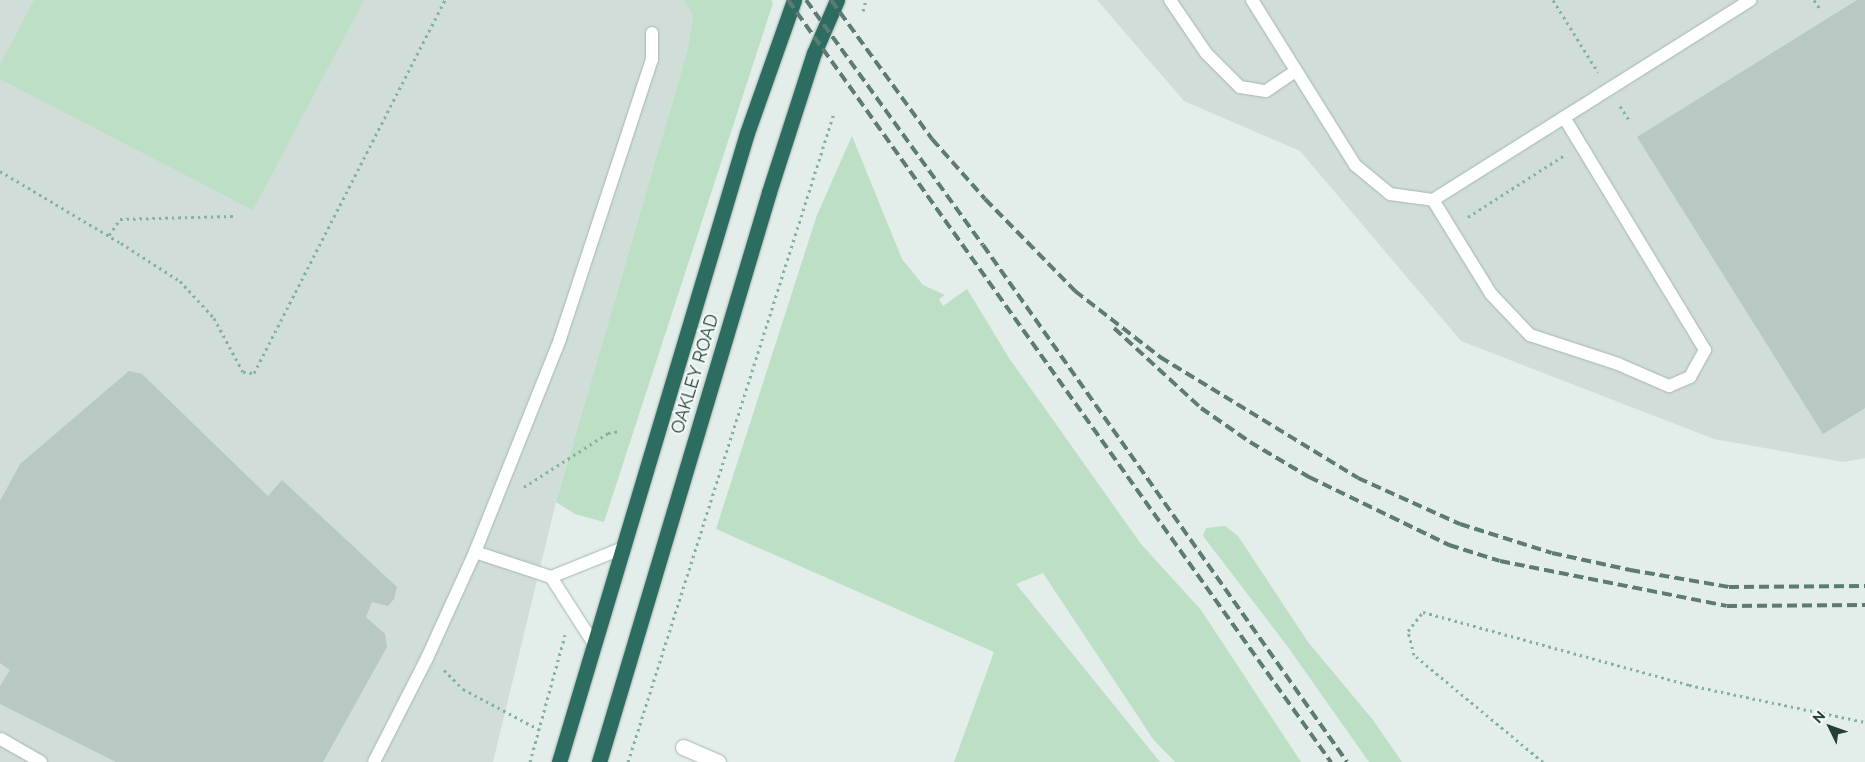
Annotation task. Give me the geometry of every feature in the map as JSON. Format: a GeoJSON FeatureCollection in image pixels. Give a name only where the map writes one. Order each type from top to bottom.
{"type":"FeatureCollection","features":[{"type":"Feature","properties":{"kind":"highway","name":"OAKLEY ROAD"},"geometry":{"type":"LineString","coordinates":[[559,762],[747,133],[794,0]]}},
{"type":"Feature","properties":{"kind":"highway","name":"OAKLEY ROAD"},"geometry":{"type":"LineString","coordinates":[[599,762],[769,192],[814,54],[837,0]]}},
{"type":"Feature","properties":{"kind":"street"},"geometry":{"type":"LineString","coordinates":[[683,747],[718,762]]}},
{"type":"Feature","properties":{"kind":"lane"},"geometry":{"type":"LineString","coordinates":[[1170,0],[1206,53],[1240,87],[1266,91],[1296,71]]}},
{"type":"Feature","properties":{"kind":"lane"},"geometry":{"type":"LineString","coordinates":[[1252,0],[1355,165],[1390,194],[1433,200],[1750,0]]}},
{"type":"Feature","properties":{"kind":"lane"},"geometry":{"type":"LineString","coordinates":[[374,762],[427,658],[475,552],[560,339],[652,60],[652,33]]}},
{"type":"Feature","properties":{"kind":"lane"},"geometry":{"type":"LineString","coordinates":[[1433,200],[1490,294],[1530,335],[1618,364],[1669,386],[1690,376],[1705,350],[1564,117]]}},
{"type":"Feature","properties":{"kind":"lane"},"geometry":{"type":"LineString","coordinates":[[551,577],[622,548]]}},
{"type":"Feature","properties":{"kind":"lane"},"geometry":{"type":"LineString","coordinates":[[475,552],[551,577],[594,644]]}},
{"type":"Feature","properties":{"kind":"lane"},"geometry":{"type":"LineString","coordinates":[[1,739],[42,762]]}},
{"type":"Feature","properties":{"kind":"path"},"geometry":{"type":"LineString","coordinates":[[0,171],[109,236],[180,282],[214,318],[243,372],[254,373],[445,0]]}},
{"type":"Feature","properties":{"kind":"path"},"geometry":{"type":"LineString","coordinates":[[863,11],[866,0]]}},
{"type":"Feature","properties":{"kind":"path"},"geometry":{"type":"LineString","coordinates":[[1553,0],[1628,120]]}},
{"type":"Feature","properties":{"kind":"path"},"geometry":{"type":"LineString","coordinates":[[1814,0],[1820,9]]}},
{"type":"Feature","properties":{"kind":"path"},"geometry":{"type":"LineString","coordinates":[[628,762],[834,113]]}},
{"type":"Feature","properties":{"kind":"path"},"geometry":{"type":"LineString","coordinates":[[1450,228],[1580,144]]}},
{"type":"Feature","properties":{"kind":"path"},"geometry":{"type":"LineString","coordinates":[[109,236],[120,219],[232,216]]}},
{"type":"Feature","properties":{"kind":"path"},"geometry":{"type":"LineString","coordinates":[[502,488],[520,490],[608,433],[620,431]]}},
{"type":"Feature","properties":{"kind":"path"},"geometry":{"type":"LineString","coordinates":[[1543,762],[1414,655],[1408,631],[1423,612],[1689,685],[1865,722]]}},
{"type":"Feature","properties":{"kind":"path"},"geometry":{"type":"LineString","coordinates":[[530,762],[566,632]]}},
{"type":"Feature","properties":{"kind":"path"},"geometry":{"type":"LineString","coordinates":[[427,658],[441,667],[463,689],[540,730]]}},
{"type":"Feature","properties":{"kind":"shaded area"},"geometry":{"type":"Polygon","coordinates":[[[0,0],[684,0],[693,16],[687,52],[556,502],[493,762],[0,762],[0,0]]]}},
{"type":"Feature","properties":{"kind":"shaded area"},"geometry":{"type":"Polygon","coordinates":[[[1097,0],[1865,0],[1865,458],[1843,462],[1714,439],[1461,341],[1300,151],[1184,101],[1097,0]]]}},
{"type":"Feature","properties":{"kind":"green space"},"geometry":{"type":"Polygon","coordinates":[[[34,0],[364,0],[253,210],[0,79],[0,65],[34,0]]]}},
{"type":"Feature","properties":{"kind":"green space"},"geometry":{"type":"Polygon","coordinates":[[[684,0],[771,0],[773,3],[604,522],[575,514],[556,502],[687,52],[693,16],[684,0]]]}},
{"type":"Feature","properties":{"kind":"green space"},"geometry":{"type":"Polygon","coordinates":[[[852,136],[902,259],[923,285],[945,295],[939,299],[943,306],[967,289],[1009,358],[1141,544],[1201,610],[1301,762],[1175,762],[1153,739],[1043,573],[1016,584],[1160,762],[954,762],[994,652],[716,529],[817,215],[852,136]]]}},
{"type":"Feature","properties":{"kind":"green space"},"geometry":{"type":"Polygon","coordinates":[[[1225,526],[1238,536],[1308,642],[1373,720],[1402,762],[1369,762],[1288,647],[1203,536],[1206,528],[1225,526]]]}},
{"type":"Feature","properties":{"kind":"building"},"geometry":{"type":"Polygon","coordinates":[[[1857,0],[1865,0],[1865,408],[1823,434],[1637,137],[1857,0]]]}},
{"type":"Feature","properties":{"kind":"building"},"geometry":{"type":"Polygon","coordinates":[[[129,371],[142,374],[268,496],[282,480],[397,587],[394,599],[388,606],[372,602],[366,617],[385,634],[387,647],[323,762],[116,762],[0,704],[0,686],[10,670],[0,663],[0,501],[20,464],[129,371]]]}},
{"type":"Feature","properties":{"kind":"railway"},"geometry":{"type":"LineString","coordinates":[[788,0],[1331,762]]}},
{"type":"Feature","properties":{"kind":"railway"},"geometry":{"type":"LineString","coordinates":[[806,0],[983,245],[1347,762]]}},
{"type":"Feature","properties":{"kind":"railway"},"geometry":{"type":"LineString","coordinates":[[831,0],[932,139],[985,199],[1075,291],[1160,357],[1358,478],[1460,524],[1552,553],[1630,570],[1729,587],[1865,586]]}},
{"type":"Feature","properties":{"kind":"railway"},"geometry":{"type":"LineString","coordinates":[[1114,328],[1201,408],[1250,442],[1309,477],[1449,545],[1500,561],[1727,606],[1865,605]]}}]}
